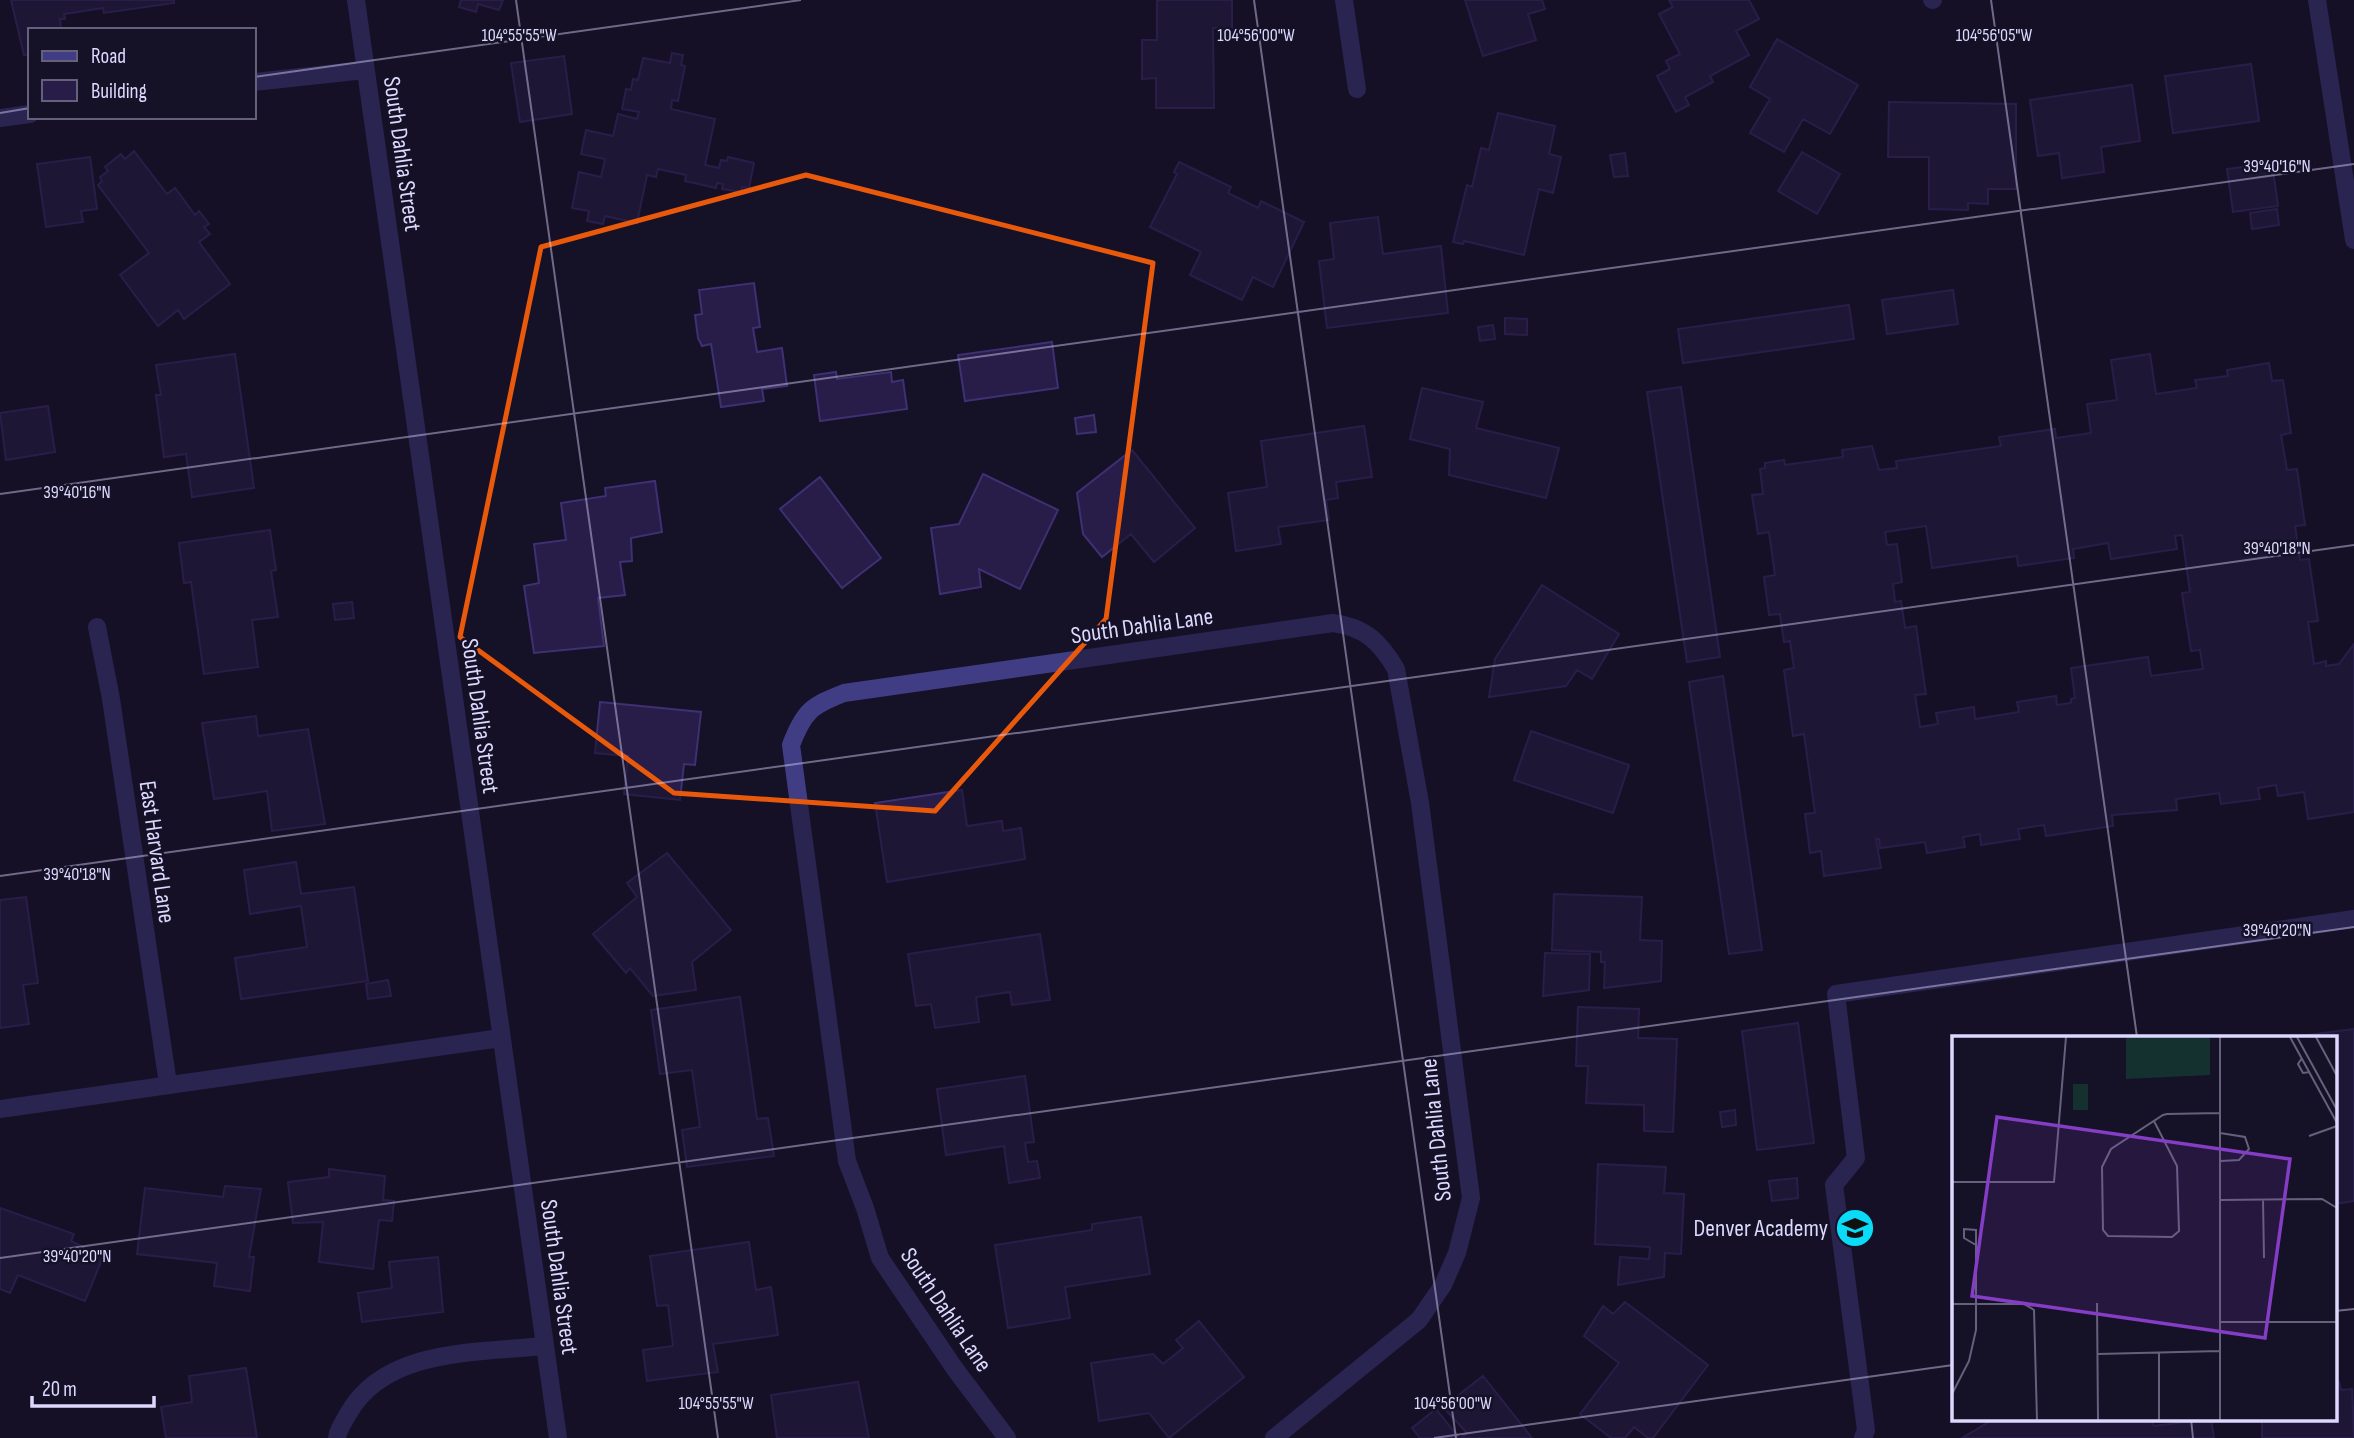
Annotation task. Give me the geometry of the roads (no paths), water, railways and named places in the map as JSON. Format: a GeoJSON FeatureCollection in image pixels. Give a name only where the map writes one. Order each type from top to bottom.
{"type":"FeatureCollection","features":[{"type":"Feature","properties":{"kind":"street","name":"South Dahlia Street"},"geometry":{"type":"LineString","coordinates":[[356,0],[558,1438]]}},
{"type":"Feature","properties":{"kind":"street"},"geometry":{"type":"LineString","coordinates":[[1344,0],[1357,89]]}},
{"type":"Feature","properties":{"kind":"street"},"geometry":{"type":"LineString","coordinates":[[2317,0],[2354,240]]}},
{"type":"Feature","properties":{"kind":"street"},"geometry":{"type":"LineString","coordinates":[[256,82],[365,70]]}},
{"type":"Feature","properties":{"kind":"street"},"geometry":{"type":"LineString","coordinates":[[0,118],[28,114]]}},
{"type":"Feature","properties":{"kind":"street","name":"South Dahlia Lane"},"geometry":{"type":"LineString","coordinates":[[1007,1438],[955,1369],[880,1258],[865,1208],[846,1161],[791,745],[800,723],[814,705],[844,693],[1333,623],[1366,631],[1386,652],[1396,669],[1420,803],[1471,1198],[1457,1253],[1443,1285],[1419,1320],[1274,1438]]}},
{"type":"Feature","properties":{"kind":"street","name":"East Harvard Lane"},"geometry":{"type":"LineString","coordinates":[[97,627],[111,699],[168,1084]]}},
{"type":"Feature","properties":{"kind":"street"},"geometry":{"type":"LineString","coordinates":[[1863,1438],[1866,1430],[1834,1185],[1856,1158],[1836,993],[2354,919]]}},
{"type":"Feature","properties":{"kind":"street"},"geometry":{"type":"LineString","coordinates":[[0,1109],[500,1038]]}},
{"type":"Feature","properties":{"kind":"street"},"geometry":{"type":"LineString","coordinates":[[337,1438],[359,1393],[397,1367],[453,1355],[543,1346]]}},
{"type":"Feature","properties":{"kind":"place","name":"Denver Academy"},"geometry":{"type":"Point","coordinates":[1855,1228]}}]}
